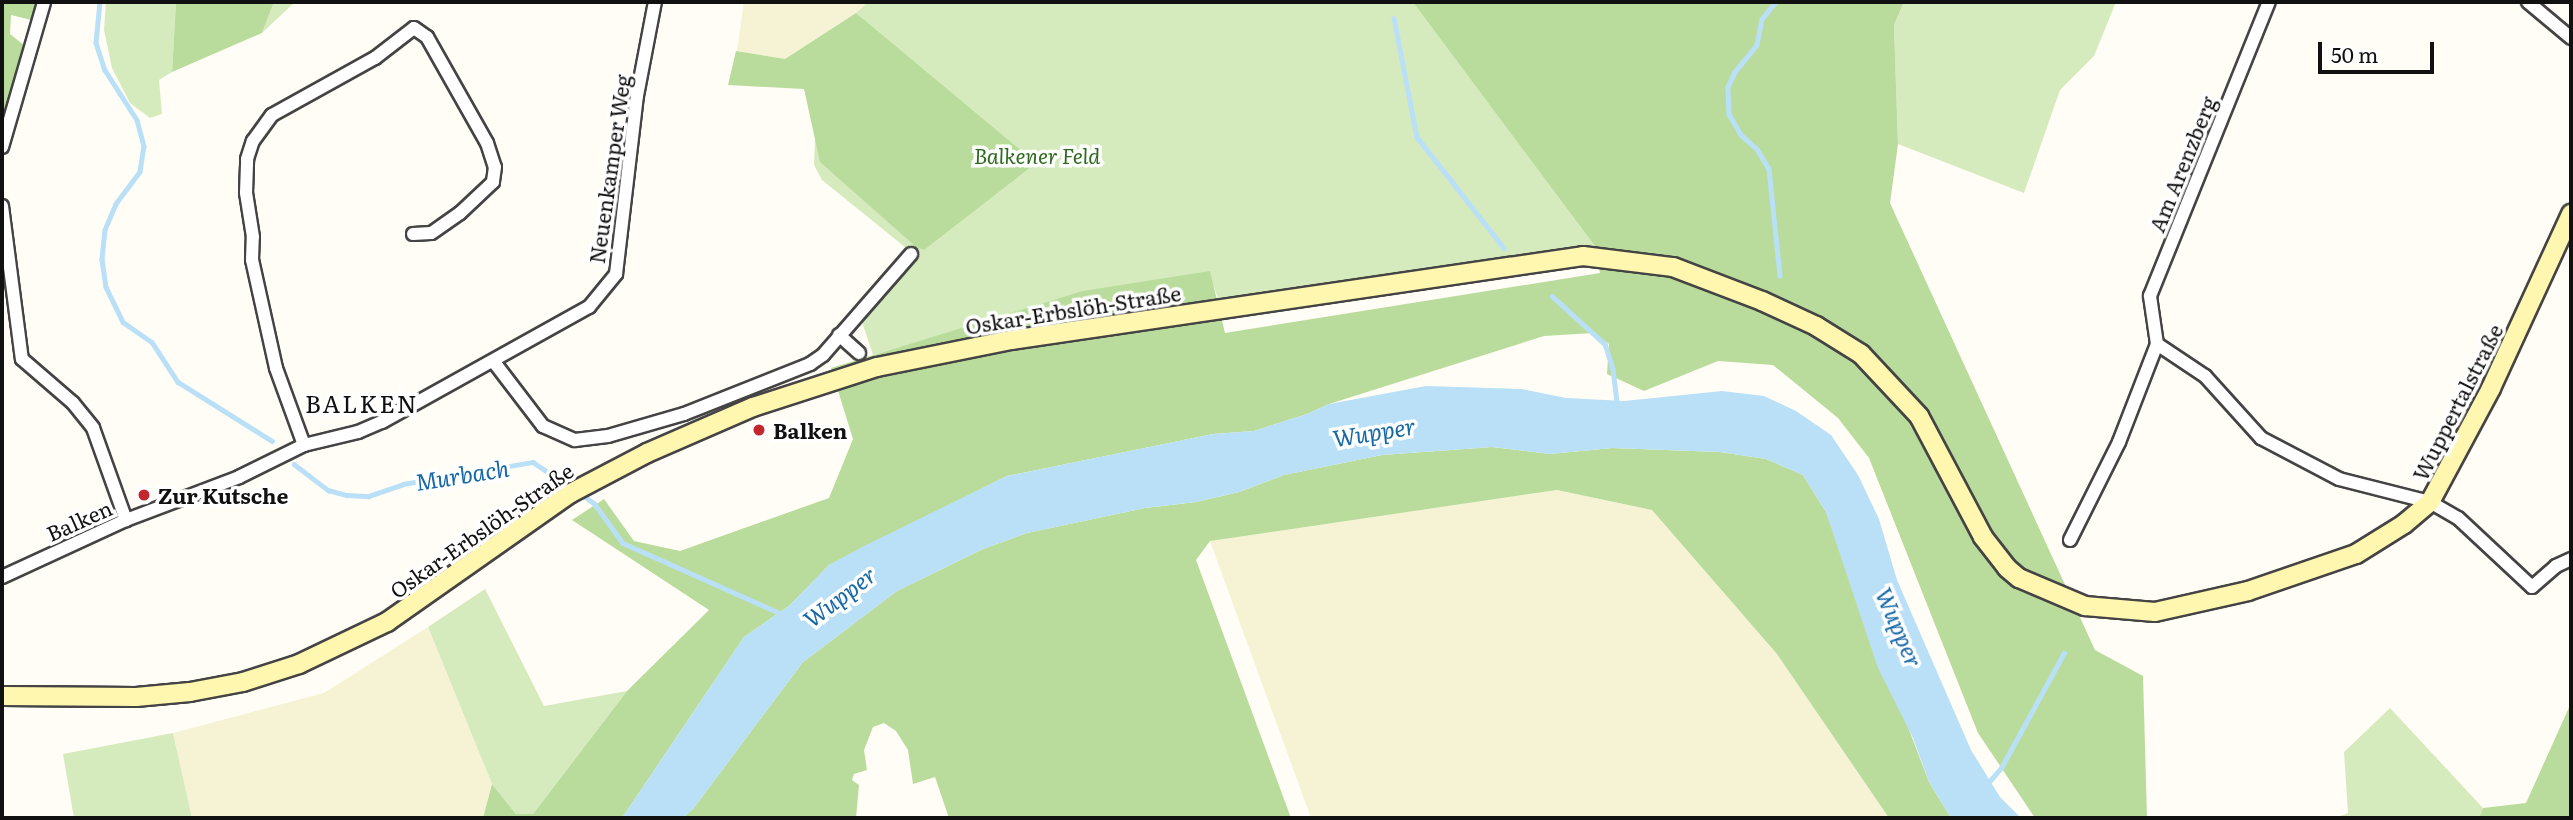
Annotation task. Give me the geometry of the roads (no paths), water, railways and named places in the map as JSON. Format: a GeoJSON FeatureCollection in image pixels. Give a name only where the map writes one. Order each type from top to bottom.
{"type":"FeatureCollection","features":[{"type":"Feature","properties":{"kind":"main road","name":"Wuppertalstraße"},"geometry":{"type":"LineString","coordinates":[[2085,606],[2155,612],[2248,592],[2356,554],[2404,524],[2430,502],[2491,388],[2571,215]]}},
{"type":"Feature","properties":{"kind":"main road","name":"Oskar-Erbslöh-Straße"},"geometry":{"type":"LineString","coordinates":[[2,696],[136,697],[190,692],[243,682],[299,664],[387,622],[589,482],[682,436],[815,385],[913,359],[1011,340],[1583,256],[1609,257],[1673,267],[1702,276],[1816,326],[1861,354],[1919,416],[1996,556],[2019,578],[2085,606]]}},
{"type":"Feature","properties":{"kind":"street"},"geometry":{"type":"LineString","coordinates":[[2,147],[44,2]]}},
{"type":"Feature","properties":{"kind":"street","name":"Neuenkamper Weg"},"geometry":{"type":"LineString","coordinates":[[494,362],[587,308],[616,274],[637,96],[655,2]]}},
{"type":"Feature","properties":{"kind":"street","name":"Am Arenzberg"},"geometry":{"type":"LineString","coordinates":[[2070,540],[2119,442],[2157,344],[2150,296],[2269,2]]}},
{"type":"Feature","properties":{"kind":"street"},"geometry":{"type":"LineString","coordinates":[[2528,2],[2571,38]]}},
{"type":"Feature","properties":{"kind":"street"},"geometry":{"type":"LineString","coordinates":[[304,445],[276,368],[252,260],[253,237],[246,193],[247,159],[253,141],[272,116],[375,58],[414,28],[427,37],[487,143],[495,167],[493,182],[460,213],[431,233],[414,233]]}},
{"type":"Feature","properties":{"kind":"street"},"geometry":{"type":"LineString","coordinates":[[2,206],[22,359],[73,402],[93,428],[126,520]]}},
{"type":"Feature","properties":{"kind":"street"},"geometry":{"type":"LineString","coordinates":[[494,362],[543,426],[575,440],[608,436],[710,404],[810,364],[911,254]]}},
{"type":"Feature","properties":{"kind":"street"},"geometry":{"type":"LineString","coordinates":[[839,335],[859,353]]}},
{"type":"Feature","properties":{"kind":"street"},"geometry":{"type":"LineString","coordinates":[[2157,344],[2205,376],[2261,439],[2339,479],[2430,502],[2459,518],[2532,587],[2556,566],[2571,559]]}},
{"type":"Feature","properties":{"kind":"street","name":"Balken"},"geometry":{"type":"LineString","coordinates":[[2,577],[126,520],[239,477],[304,445],[358,432],[382,422],[494,362]]}},
{"type":"Feature","properties":{"kind":"water","name":"Wupper"},"geometry":{"type":"Polygon","coordinates":[[[1426,386],[1522,389],[1566,398],[1624,401],[1722,391],[1764,396],[1796,411],[1831,435],[1858,475],[1879,519],[1897,580],[1971,750],[2000,797],[2021,818],[1951,818],[1929,782],[1913,738],[1878,668],[1826,512],[1803,475],[1766,459],[1720,452],[1612,448],[1550,454],[1492,447],[1382,455],[1284,475],[1239,492],[1196,502],[1145,508],[1027,533],[983,549],[897,591],[803,662],[693,809],[683,818],[622,818],[744,637],[789,606],[829,565],[864,546],[1007,476],[1213,434],[1254,431],[1329,404],[1426,386]]]}},
{"type":"Feature","properties":{"kind":"waterway","name":"Murbach"},"geometry":{"type":"LineString","coordinates":[[100,2],[96,43],[105,70],[137,120],[144,146],[140,172],[116,204],[105,230],[102,259],[106,287],[123,322],[152,342],[178,382],[272,441]]}},
{"type":"Feature","properties":{"kind":"waterway"},"geometry":{"type":"LineString","coordinates":[[1776,2],[1762,19],[1757,45],[1735,72],[1728,87],[1729,114],[1741,135],[1757,149],[1769,169],[1780,275]]}},
{"type":"Feature","properties":{"kind":"waterway"},"geometry":{"type":"LineString","coordinates":[[1394,18],[1417,137],[1504,248]]}},
{"type":"Feature","properties":{"kind":"waterway"},"geometry":{"type":"LineString","coordinates":[[1552,296],[1605,344],[1613,369],[1618,407]]}},
{"type":"Feature","properties":{"kind":"waterway","name":"Murbach"},"geometry":{"type":"LineString","coordinates":[[294,464],[328,490],[347,495],[369,496],[403,484],[533,462],[570,487]]}},
{"type":"Feature","properties":{"kind":"waterway","name":"Murbach"},"geometry":{"type":"LineString","coordinates":[[580,493],[594,503],[623,543],[784,615]]}},
{"type":"Feature","properties":{"kind":"waterway"},"geometry":{"type":"LineString","coordinates":[[1988,783],[2001,768],[2064,653]]}},
{"type":"Feature","properties":{"kind":"place","name":"Balken"},"geometry":{"type":"Point","coordinates":[759,430]}},
{"type":"Feature","properties":{"kind":"place","name":"Zur Kutsche"},"geometry":{"type":"Point","coordinates":[144,495]}},
{"type":"Feature","properties":{"kind":"district","name":"BALKEN"},"geometry":{"type":"Point","coordinates":[362,403]}},
{"type":"Feature","properties":{"kind":"park label","name":"Balkener Feld"},"geometry":{"type":"Point","coordinates":[1037,155]}}]}
